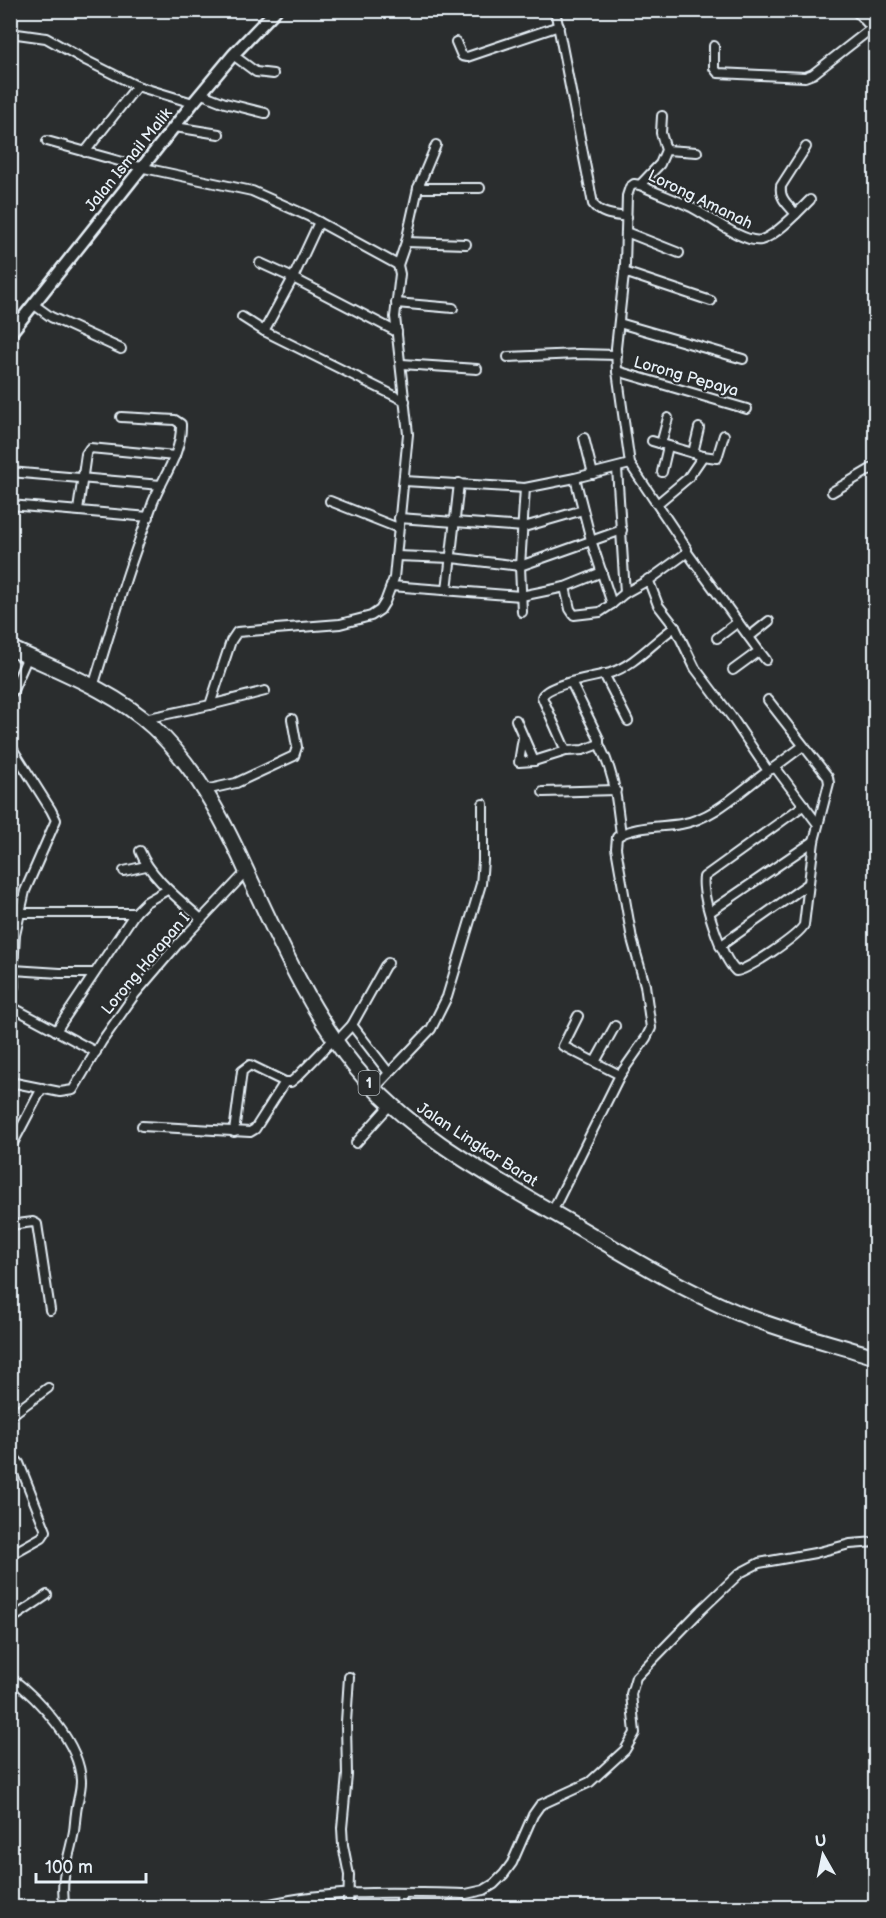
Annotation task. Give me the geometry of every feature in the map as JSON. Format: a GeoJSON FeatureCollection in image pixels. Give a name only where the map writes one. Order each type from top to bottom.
{"type":"FeatureCollection","features":[{"type":"Feature","properties":{"kind":"highway","name":"Jalan Lingkar Barat"},"geometry":{"type":"LineString","coordinates":[[10,648],[93,687],[119,702],[144,719],[171,745],[205,790],[304,988],[335,1041],[390,1105],[437,1142],[517,1193],[666,1280],[738,1313],[876,1357]]}},
{"type":"Feature","properties":{"kind":"main road","name":"Jalan Ismail Malik"},"geometry":{"type":"LineString","coordinates":[[10,334],[15,322],[33,304],[144,168],[193,103],[233,55],[276,10]]}},
{"type":"Feature","properties":{"kind":"street"},"geometry":{"type":"LineString","coordinates":[[555,10],[593,204],[604,213],[627,217],[617,371],[630,464],[687,552],[766,660]]}},
{"type":"Feature","properties":{"kind":"street"},"geometry":{"type":"LineString","coordinates":[[714,46],[714,68],[718,73],[805,77],[813,74],[874,29],[855,10]]}},
{"type":"Feature","properties":{"kind":"street"},"geometry":{"type":"LineString","coordinates":[[456,42],[462,56],[467,57],[559,26]]}},
{"type":"Feature","properties":{"kind":"street"},"geometry":{"type":"LineString","coordinates":[[10,33],[46,38],[137,86],[193,103]]}},
{"type":"Feature","properties":{"kind":"street"},"geometry":{"type":"LineString","coordinates":[[233,55],[256,72],[273,74]]}},
{"type":"Feature","properties":{"kind":"street"},"geometry":{"type":"LineString","coordinates":[[86,152],[137,86]]}},
{"type":"Feature","properties":{"kind":"street"},"geometry":{"type":"LineString","coordinates":[[202,94],[225,103],[265,113]]}},
{"type":"Feature","properties":{"kind":"street"},"geometry":{"type":"LineString","coordinates":[[640,185],[660,164],[666,150],[662,133],[662,116]]}},
{"type":"Feature","properties":{"kind":"street"},"geometry":{"type":"LineString","coordinates":[[176,127],[219,134]]}},
{"type":"Feature","properties":{"kind":"street"},"geometry":{"type":"LineString","coordinates":[[47,141],[144,168],[252,191],[319,222],[398,265]]}},
{"type":"Feature","properties":{"kind":"street"},"geometry":{"type":"LineString","coordinates":[[210,705],[231,641],[237,632],[340,624],[360,619],[380,610],[391,586],[408,434],[397,332],[396,303],[400,274],[398,265],[406,242],[418,188],[436,145]]}},
{"type":"Feature","properties":{"kind":"street"},"geometry":{"type":"LineString","coordinates":[[796,214],[780,192],[781,186],[806,147]]}},
{"type":"Feature","properties":{"kind":"street"},"geometry":{"type":"LineString","coordinates":[[666,150],[697,152]]}},
{"type":"Feature","properties":{"kind":"street","name":"Lorong Amanah"},"geometry":{"type":"LineString","coordinates":[[627,217],[627,191],[634,184],[640,185],[692,208],[755,241],[769,236],[810,200]]}},
{"type":"Feature","properties":{"kind":"street"},"geometry":{"type":"LineString","coordinates":[[418,188],[480,188]]}},
{"type":"Feature","properties":{"kind":"street"},"geometry":{"type":"LineString","coordinates":[[264,331],[293,278],[319,222]]}},
{"type":"Feature","properties":{"kind":"street"},"geometry":{"type":"LineString","coordinates":[[626,232],[679,253]]}},
{"type":"Feature","properties":{"kind":"street"},"geometry":{"type":"LineString","coordinates":[[406,242],[466,244]]}},
{"type":"Feature","properties":{"kind":"street"},"geometry":{"type":"LineString","coordinates":[[260,263],[397,332]]}},
{"type":"Feature","properties":{"kind":"street"},"geometry":{"type":"LineString","coordinates":[[624,272],[711,301]]}},
{"type":"Feature","properties":{"kind":"street"},"geometry":{"type":"LineString","coordinates":[[396,303],[453,308]]}},
{"type":"Feature","properties":{"kind":"street"},"geometry":{"type":"LineString","coordinates":[[33,304],[51,317],[121,349]]}},
{"type":"Feature","properties":{"kind":"street"},"geometry":{"type":"LineString","coordinates":[[242,317],[264,331],[405,401]]}},
{"type":"Feature","properties":{"kind":"street"},"geometry":{"type":"LineString","coordinates":[[619,323],[743,359]]}},
{"type":"Feature","properties":{"kind":"street"},"geometry":{"type":"LineString","coordinates":[[508,357],[578,354],[617,356]]}},
{"type":"Feature","properties":{"kind":"street"},"geometry":{"type":"LineString","coordinates":[[402,364],[477,369]]}},
{"type":"Feature","properties":{"kind":"street","name":"Lorong Pepaya"},"geometry":{"type":"LineString","coordinates":[[617,371],[747,409]]}},
{"type":"Feature","properties":{"kind":"street"},"geometry":{"type":"LineString","coordinates":[[93,687],[120,597],[161,485],[175,456],[181,434],[181,424],[171,419],[121,417]]}},
{"type":"Feature","properties":{"kind":"street"},"geometry":{"type":"LineString","coordinates":[[662,472],[668,418]]}},
{"type":"Feature","properties":{"kind":"street"},"geometry":{"type":"LineString","coordinates":[[693,453],[699,428]]}},
{"type":"Feature","properties":{"kind":"street"},"geometry":{"type":"LineString","coordinates":[[652,441],[717,458],[724,435]]}},
{"type":"Feature","properties":{"kind":"street"},"geometry":{"type":"LineString","coordinates":[[584,438],[593,474]]}},
{"type":"Feature","properties":{"kind":"street"},"geometry":{"type":"LineString","coordinates":[[78,510],[86,454],[91,447],[175,456]]}},
{"type":"Feature","properties":{"kind":"street"},"geometry":{"type":"LineString","coordinates":[[657,504],[688,478],[703,456]]}},
{"type":"Feature","properties":{"kind":"street"},"geometry":{"type":"LineString","coordinates":[[404,481],[525,488],[630,464]]}},
{"type":"Feature","properties":{"kind":"street"},"geometry":{"type":"LineString","coordinates":[[832,492],[876,466]]}},
{"type":"Feature","properties":{"kind":"street"},"geometry":{"type":"LineString","coordinates":[[617,468],[625,593]]}},
{"type":"Feature","properties":{"kind":"street"},"geometry":{"type":"LineString","coordinates":[[10,472],[161,485]]}},
{"type":"Feature","properties":{"kind":"street"},"geometry":{"type":"LineString","coordinates":[[575,478],[591,540],[612,603]]}},
{"type":"Feature","properties":{"kind":"street"},"geometry":{"type":"LineString","coordinates":[[447,590],[459,483]]}},
{"type":"Feature","properties":{"kind":"street"},"geometry":{"type":"LineString","coordinates":[[522,612],[520,566],[525,488]]}},
{"type":"Feature","properties":{"kind":"street"},"geometry":{"type":"LineString","coordinates":[[330,501],[398,528]]}},
{"type":"Feature","properties":{"kind":"street"},"geometry":{"type":"LineString","coordinates":[[10,505],[149,517]]}},
{"type":"Feature","properties":{"kind":"street"},"geometry":{"type":"LineString","coordinates":[[399,518],[524,527],[584,510]]}},
{"type":"Feature","properties":{"kind":"street"},"geometry":{"type":"LineString","coordinates":[[396,556],[452,558],[520,566],[622,530]]}},
{"type":"Feature","properties":{"kind":"street"},"geometry":{"type":"LineString","coordinates":[[565,587],[570,609],[574,615],[600,612],[687,552]]}},
{"type":"Feature","properties":{"kind":"street"},"geometry":{"type":"LineString","coordinates":[[391,586],[521,596],[565,587],[602,572]]}},
{"type":"Feature","properties":{"kind":"street"},"geometry":{"type":"LineString","coordinates":[[648,579],[658,605],[675,627],[695,668],[772,769],[817,823]]}},
{"type":"Feature","properties":{"kind":"street"},"geometry":{"type":"LineString","coordinates":[[749,637],[769,621]]}},
{"type":"Feature","properties":{"kind":"street"},"geometry":{"type":"LineString","coordinates":[[717,638],[738,622]]}},
{"type":"Feature","properties":{"kind":"street"},"geometry":{"type":"LineString","coordinates":[[566,750],[542,697],[546,690],[604,674],[629,663],[675,627]]}},
{"type":"Feature","properties":{"kind":"street"},"geometry":{"type":"LineString","coordinates":[[733,670],[759,651]]}},
{"type":"Feature","properties":{"kind":"street"},"geometry":{"type":"LineString","coordinates":[[10,697],[28,656]]}},
{"type":"Feature","properties":{"kind":"street"},"geometry":{"type":"LineString","coordinates":[[604,674],[628,721]]}},
{"type":"Feature","properties":{"kind":"street"},"geometry":{"type":"LineString","coordinates":[[552,1212],[620,1075],[646,1038],[651,1024],[645,985],[632,939],[616,848],[616,841],[621,834],[616,790],[599,739],[571,682]]}},
{"type":"Feature","properties":{"kind":"street"},"geometry":{"type":"LineString","coordinates":[[144,719],[265,691]]}},
{"type":"Feature","properties":{"kind":"street"},"geometry":{"type":"LineString","coordinates":[[768,700],[829,780],[817,823],[804,925],[794,935],[739,971],[733,969],[720,946],[703,880],[706,874],[804,806]]}},
{"type":"Feature","properties":{"kind":"street"},"geometry":{"type":"LineString","coordinates":[[205,790],[236,783],[294,756],[297,747],[292,718]]}},
{"type":"Feature","properties":{"kind":"street"},"geometry":{"type":"LineString","coordinates":[[516,720],[534,761]]}},
{"type":"Feature","properties":{"kind":"street"},"geometry":{"type":"LineString","coordinates":[[524,738],[519,762],[534,761],[566,750],[583,750],[599,744]]}},
{"type":"Feature","properties":{"kind":"street"},"geometry":{"type":"LineString","coordinates":[[10,745],[56,820],[29,878],[15,935],[12,970],[14,986],[10,1000]]}},
{"type":"Feature","properties":{"kind":"street"},"geometry":{"type":"LineString","coordinates":[[621,834],[681,824],[705,817],[803,746]]}},
{"type":"Feature","properties":{"kind":"street"},"geometry":{"type":"LineString","coordinates":[[543,792],[616,790]]}},
{"type":"Feature","properties":{"kind":"street"},"geometry":{"type":"LineString","coordinates":[[374,1089],[435,1022],[457,968],[481,884],[483,804]]}},
{"type":"Feature","properties":{"kind":"street"},"geometry":{"type":"LineString","coordinates":[[710,912],[814,841]]}},
{"type":"Feature","properties":{"kind":"street"},"geometry":{"type":"LineString","coordinates":[[140,851],[146,866],[159,877],[167,890],[201,919]]}},
{"type":"Feature","properties":{"kind":"street"},"geometry":{"type":"LineString","coordinates":[[124,871],[146,866]]}},
{"type":"Feature","properties":{"kind":"street","name":"Lorong Harapan I"},"geometry":{"type":"LineString","coordinates":[[42,1088],[60,1092],[73,1090],[135,994],[247,871]]}},
{"type":"Feature","properties":{"kind":"street"},"geometry":{"type":"LineString","coordinates":[[720,946],[808,884]]}},
{"type":"Feature","properties":{"kind":"street"},"geometry":{"type":"LineString","coordinates":[[56,1031],[135,913],[146,902],[167,890]]}},
{"type":"Feature","properties":{"kind":"street"},"geometry":{"type":"LineString","coordinates":[[10,913],[135,913]]}},
{"type":"Feature","properties":{"kind":"street"},"geometry":{"type":"LineString","coordinates":[[234,1132],[242,1071],[245,1067],[250,1065],[285,1082],[293,1081],[352,1025],[388,963]]}},
{"type":"Feature","properties":{"kind":"street"},"geometry":{"type":"LineString","coordinates":[[12,970],[94,973]]}},
{"type":"Feature","properties":{"kind":"street"},"geometry":{"type":"LineString","coordinates":[[10,1006],[96,1052]]}},
{"type":"Feature","properties":{"kind":"street"},"geometry":{"type":"LineString","coordinates":[[579,1016],[563,1046],[620,1075]]}},
{"type":"Feature","properties":{"kind":"street"},"geometry":{"type":"LineString","coordinates":[[352,1025],[389,1073]]}},
{"type":"Feature","properties":{"kind":"street"},"geometry":{"type":"LineString","coordinates":[[596,1062],[615,1026]]}},
{"type":"Feature","properties":{"kind":"street"},"geometry":{"type":"LineString","coordinates":[[10,1082],[42,1088],[10,1149]]}},
{"type":"Feature","properties":{"kind":"street"},"geometry":{"type":"LineString","coordinates":[[142,1126],[250,1132],[255,1129],[285,1082]]}},
{"type":"Feature","properties":{"kind":"street"},"geometry":{"type":"LineString","coordinates":[[356,1143],[390,1105]]}},
{"type":"Feature","properties":{"kind":"street"},"geometry":{"type":"LineString","coordinates":[[10,1225],[33,1222],[37,1224],[50,1310]]}},
{"type":"Feature","properties":{"kind":"street"},"geometry":{"type":"LineString","coordinates":[[10,1416],[48,1388]]}},
{"type":"Feature","properties":{"kind":"street"},"geometry":{"type":"LineString","coordinates":[[10,1460],[15,1459],[19,1463],[46,1531],[45,1534],[17,1551],[14,1550],[10,1540]]}},
{"type":"Feature","properties":{"kind":"street"},"geometry":{"type":"LineString","coordinates":[[254,1908],[295,1898],[349,1892],[466,1894],[484,1890],[494,1884],[512,1863],[536,1809],[590,1782],[625,1750],[635,1733],[631,1694],[636,1677],[740,1573],[759,1563],[850,1544],[876,1542]]}},
{"type":"Feature","properties":{"kind":"street"},"geometry":{"type":"LineString","coordinates":[[10,1620],[47,1595]]}},
{"type":"Feature","properties":{"kind":"street"},"geometry":{"type":"LineString","coordinates":[[10,1677],[37,1699],[50,1715],[68,1743],[81,1779],[74,1832],[62,1882],[65,1908]]}},
{"type":"Feature","properties":{"kind":"street"},"geometry":{"type":"LineString","coordinates":[[348,1908],[349,1892],[342,1828],[347,1775],[346,1722],[349,1677]]}},
{"type":"Feature","properties":{"kind":"street"},"geometry":{"type":"LineString","coordinates":[[400,1908],[402,1893]]}}]}
